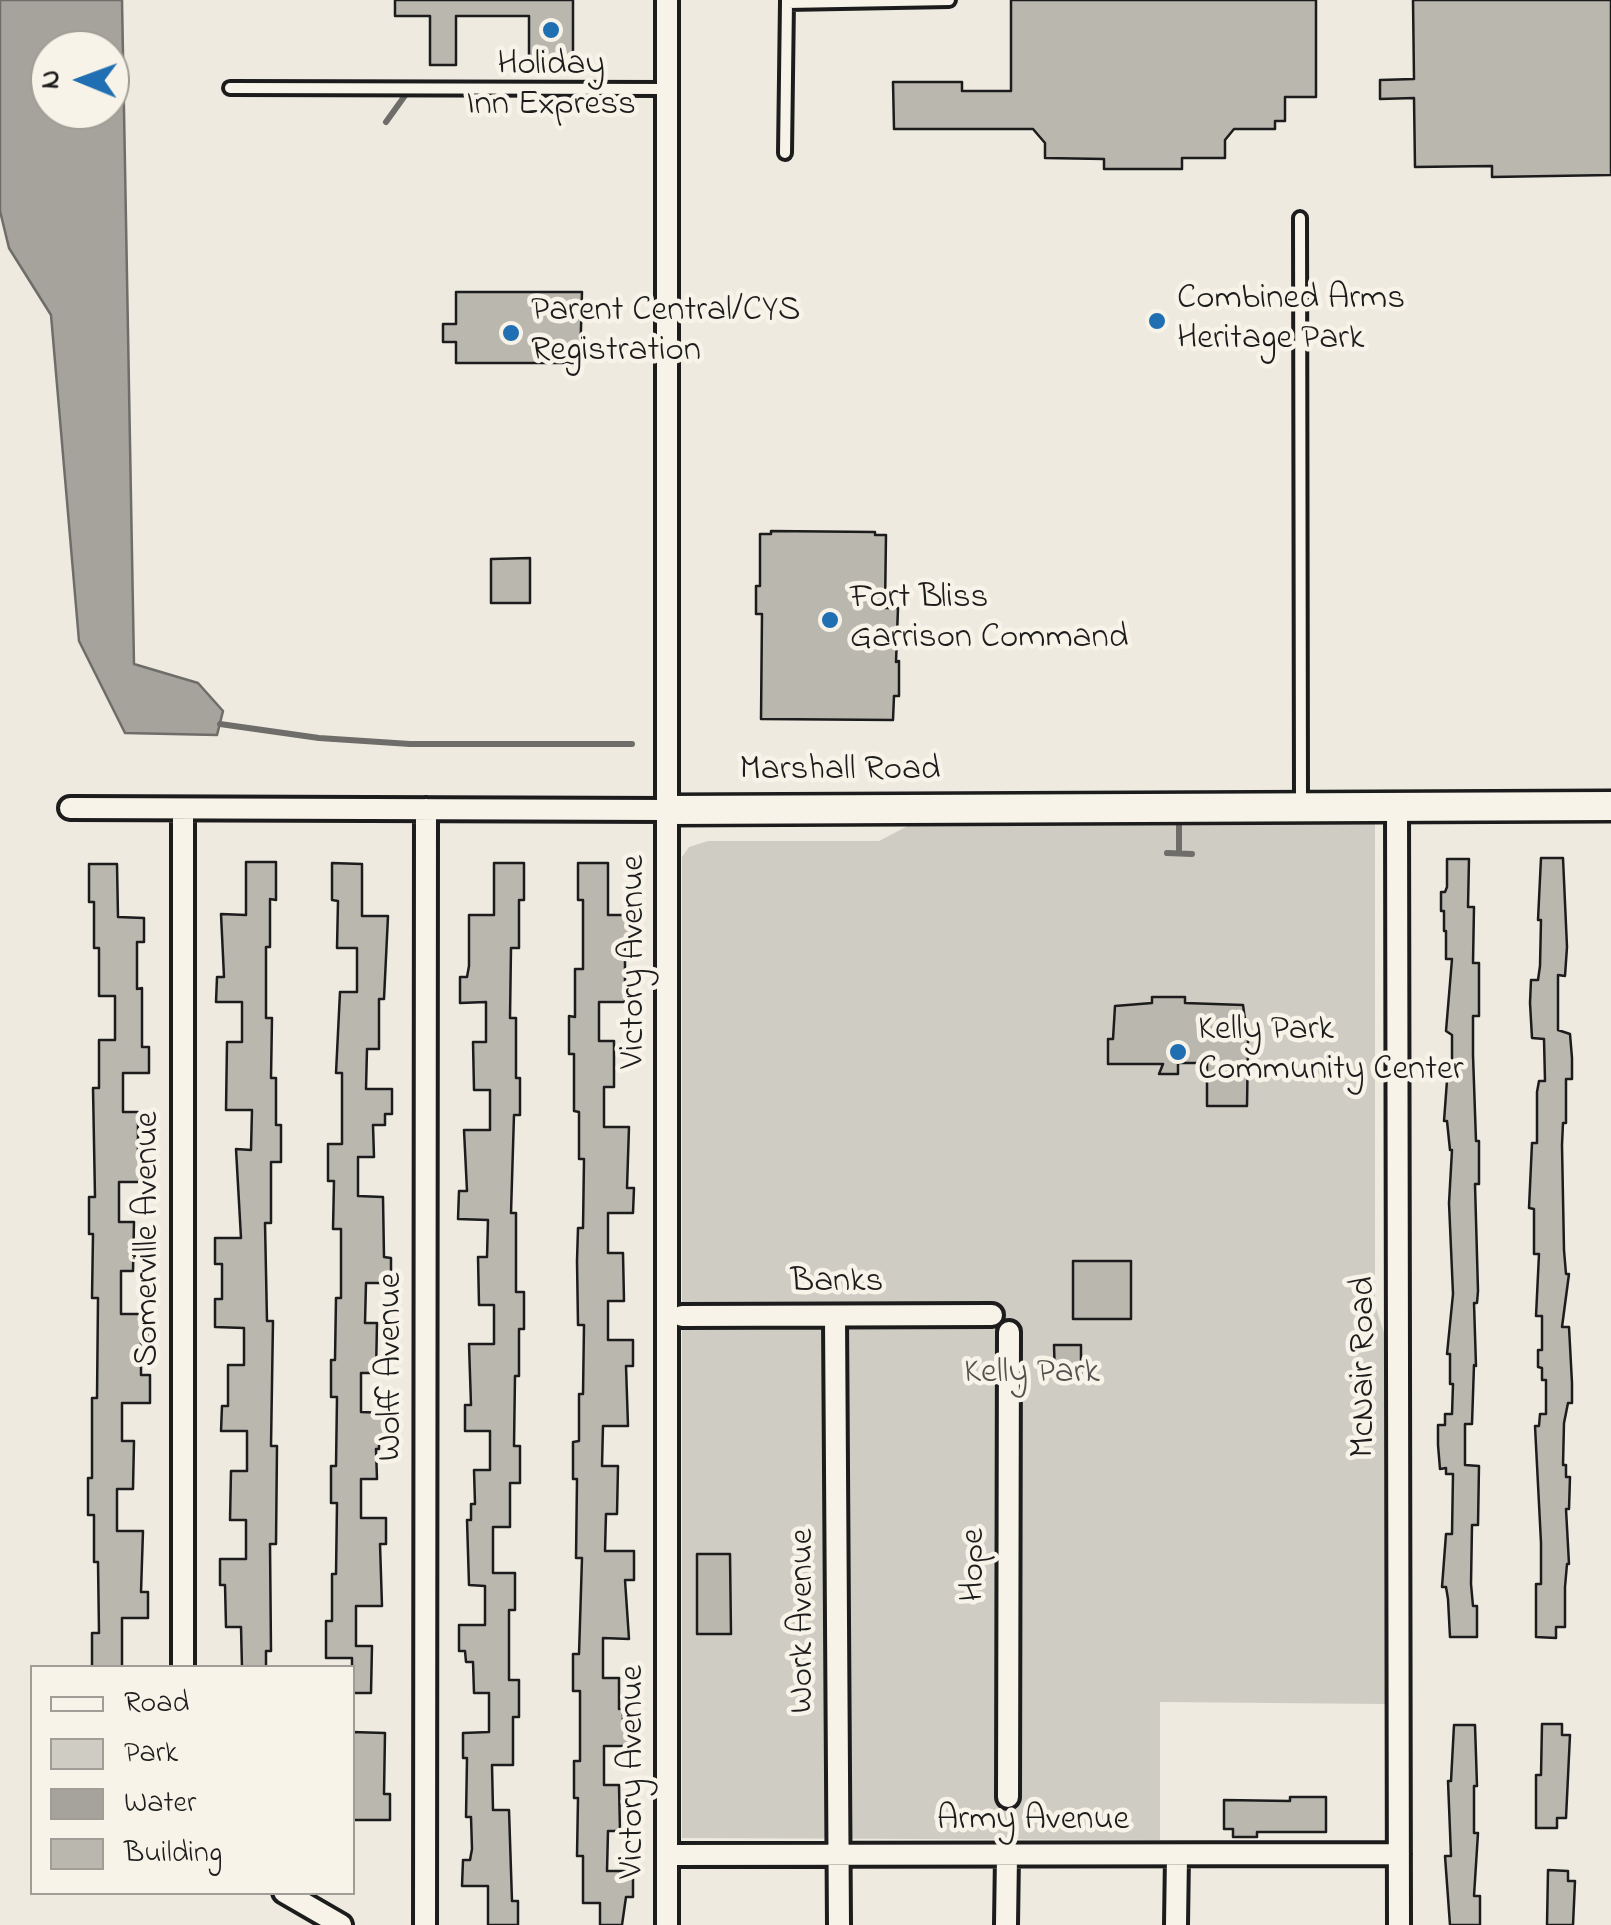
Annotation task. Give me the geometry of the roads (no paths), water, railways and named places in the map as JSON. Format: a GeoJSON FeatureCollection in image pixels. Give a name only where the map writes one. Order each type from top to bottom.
{"type":"FeatureCollection","features":[{"type":"Feature","properties":{"kind":"street","name":"Victory Avenue"},"geometry":{"type":"LineString","coordinates":[[667,0],[667,1925]]}},
{"type":"Feature","properties":{"kind":"street","name":"Marshall Road"},"geometry":{"type":"LineString","coordinates":[[70,808],[1611,806]]}},
{"type":"Feature","properties":{"kind":"street","name":"McNair Road"},"geometry":{"type":"LineString","coordinates":[[1397,808],[1399,1925]]}},
{"type":"Feature","properties":{"kind":"street","name":"Wolff Avenue"},"geometry":{"type":"LineString","coordinates":[[425,1925],[426,809]]}},
{"type":"Feature","properties":{"kind":"street","name":"Somerville Avenue"},"geometry":{"type":"LineString","coordinates":[[182,810],[183,1665]]}},
{"type":"Feature","properties":{"kind":"street","name":"Banks"},"geometry":{"type":"LineString","coordinates":[[682,1316],[992,1315]]}},
{"type":"Feature","properties":{"kind":"street","name":"Work Avenue"},"geometry":{"type":"LineString","coordinates":[[835,1317],[839,1925]]}},
{"type":"Feature","properties":{"kind":"street","name":"Hope"},"geometry":{"type":"LineString","coordinates":[[1008,1797],[1010,1332]]}},
{"type":"Feature","properties":{"kind":"street","name":"Army Avenue"},"geometry":{"type":"LineString","coordinates":[[667,1855],[1399,1854]]}},
{"type":"Feature","properties":{"kind":"street"},"geometry":{"type":"LineString","coordinates":[[1006,1855],[1006,1925]]}},
{"type":"Feature","properties":{"kind":"street"},"geometry":{"type":"LineString","coordinates":[[1176,1925],[1177,1855]]}},
{"type":"Feature","properties":{"kind":"street"},"geometry":{"type":"LineString","coordinates":[[289,1895],[340,1925]]}},
{"type":"Feature","properties":{"kind":"lane"},"geometry":{"type":"LineString","coordinates":[[785,153],[787,2],[949,0]]}},
{"type":"Feature","properties":{"kind":"lane"},"geometry":{"type":"LineString","coordinates":[[230,88],[667,89]]}},
{"type":"Feature","properties":{"kind":"lane"},"geometry":{"type":"LineString","coordinates":[[1300,218],[1301,809]]}},
{"type":"Feature","properties":{"kind":"water"},"geometry":{"type":"Polygon","coordinates":[[[0,0],[122,0],[123,30],[30,30],[30,130],[124,130],[134,664],[198,683],[223,711],[217,735],[125,733],[79,641],[51,315],[9,248],[0,211],[0,0]]]}},
{"type":"Feature","properties":{"kind":"waterway"},"geometry":{"type":"LineString","coordinates":[[386,122],[409,90]]}},
{"type":"Feature","properties":{"kind":"waterway"},"geometry":{"type":"LineString","coordinates":[[220,724],[319,738],[410,744],[632,744]]}},
{"type":"Feature","properties":{"kind":"waterway"},"geometry":{"type":"LineString","coordinates":[[1179,815],[1179,853]]}},
{"type":"Feature","properties":{"kind":"waterway"},"geometry":{"type":"LineString","coordinates":[[1167,853],[1192,854]]}},
{"type":"Feature","properties":{"kind":"place","name":"Holiday Inn Express"},"geometry":{"type":"Point","coordinates":[551,30]}},
{"type":"Feature","properties":{"kind":"place","name":"Combined Arms Heritage Park"},"geometry":{"type":"Point","coordinates":[1157,321]}},
{"type":"Feature","properties":{"kind":"place","name":"Parent Central/CYS Registration"},"geometry":{"type":"Point","coordinates":[511,333]}},
{"type":"Feature","properties":{"kind":"place","name":"Fort Bliss Garrison Command"},"geometry":{"type":"Point","coordinates":[830,620]}},
{"type":"Feature","properties":{"kind":"place","name":"Kelly Park Community Center"},"geometry":{"type":"Point","coordinates":[1178,1052]}},
{"type":"Feature","properties":{"kind":"park label","name":"Kelly Park"},"geometry":{"type":"Point","coordinates":[1032,1375]}}]}
